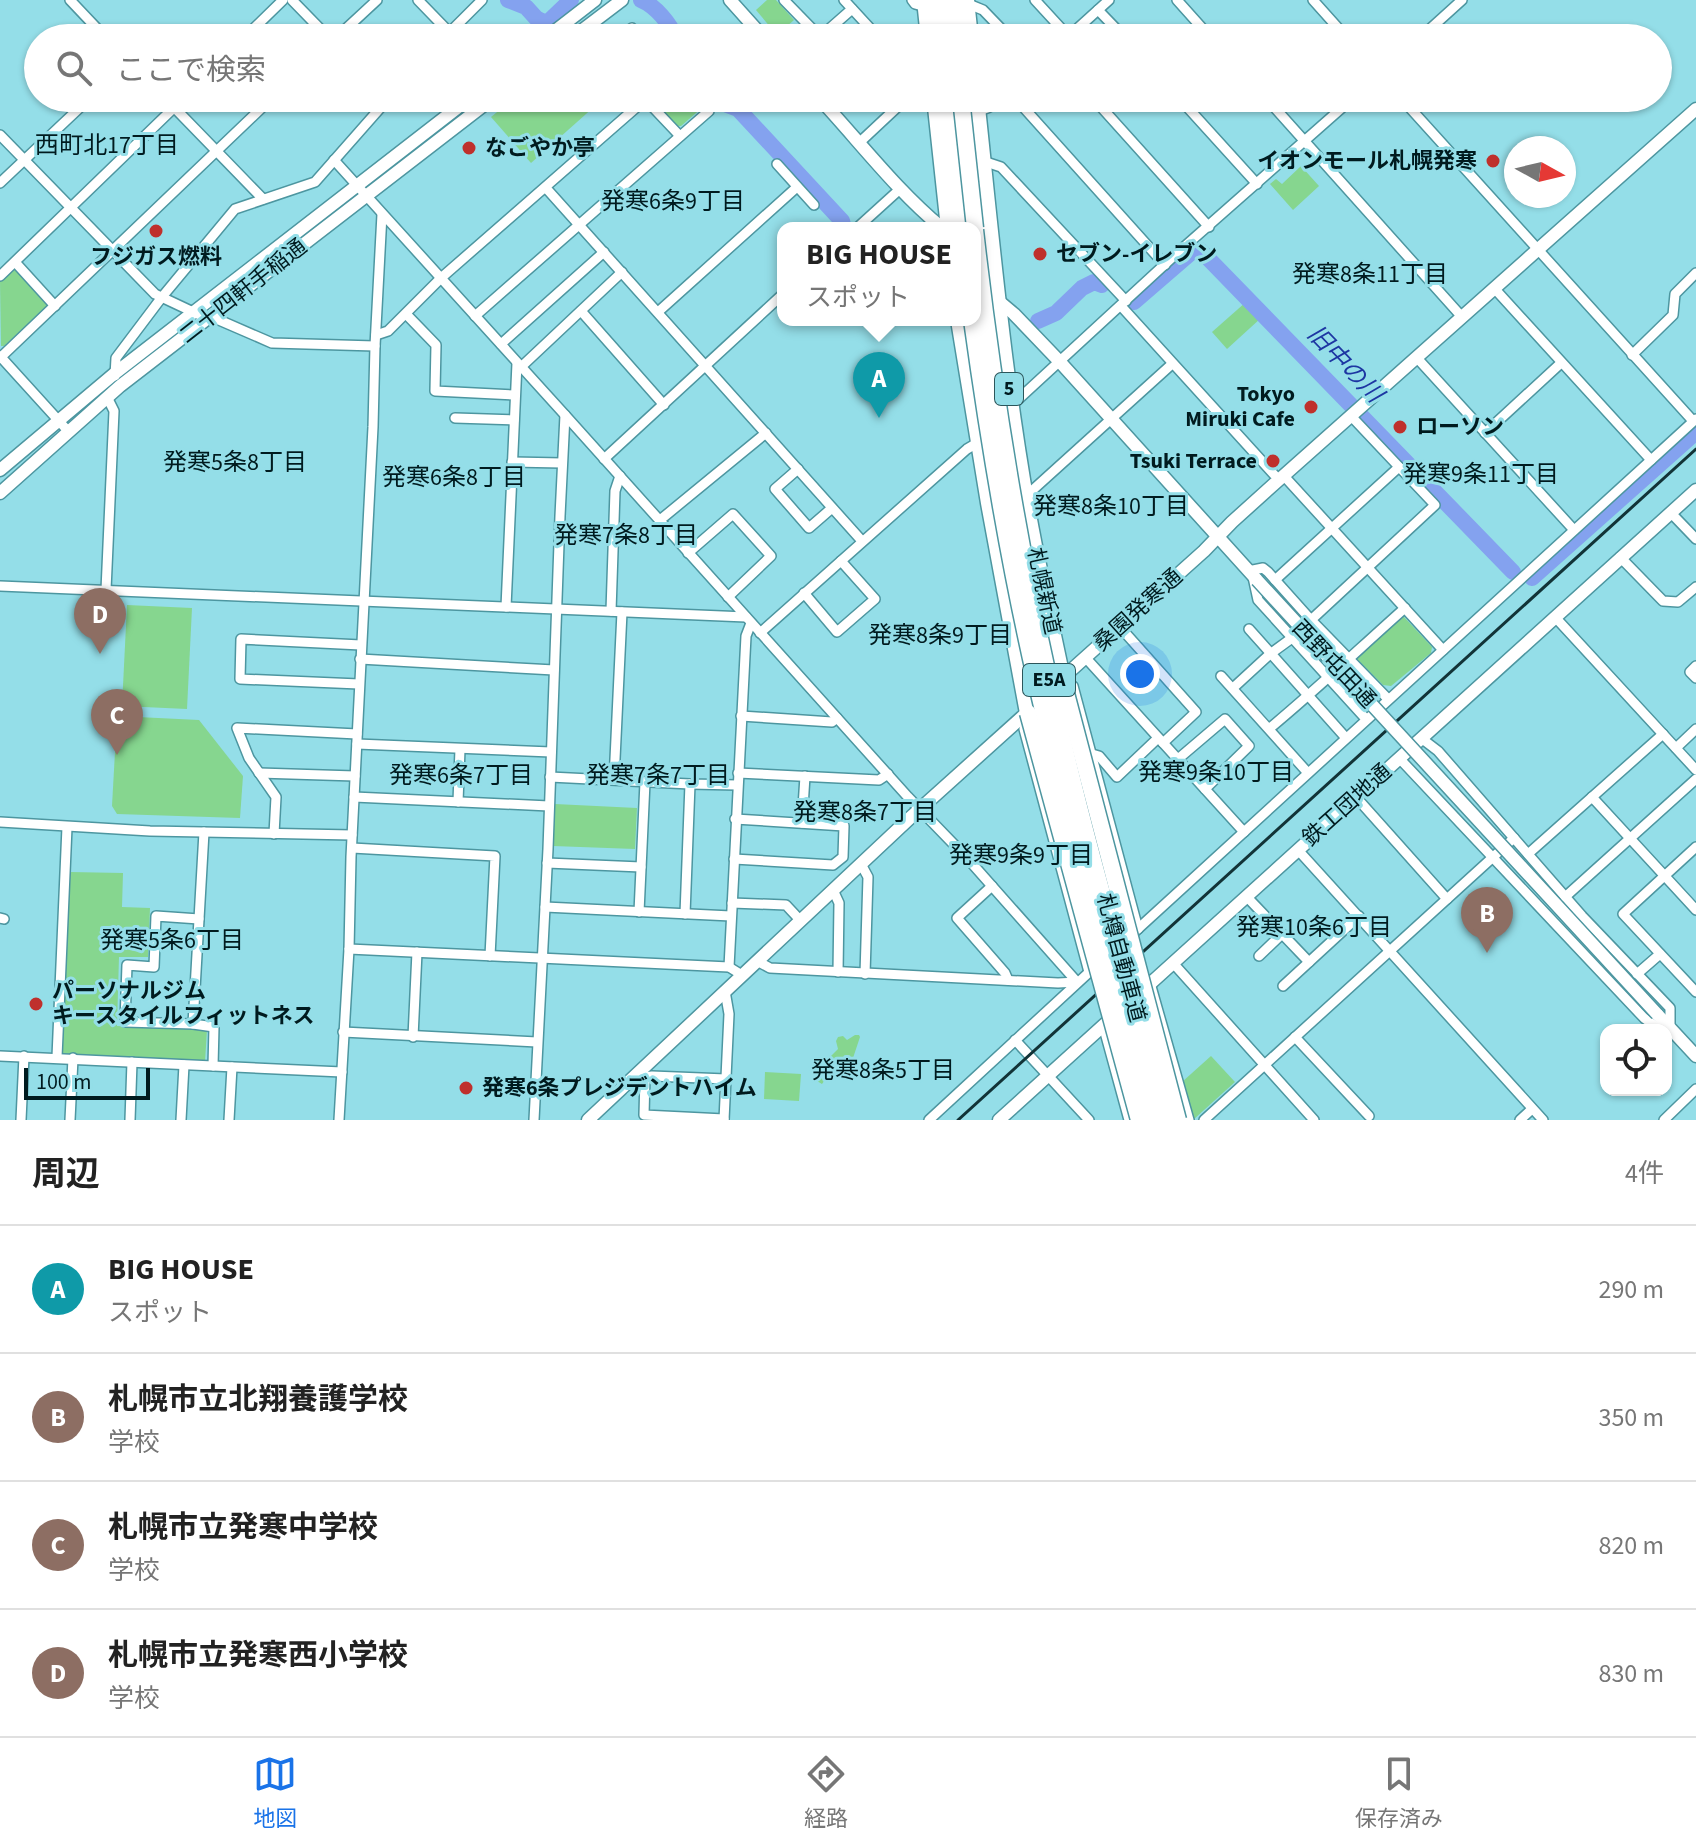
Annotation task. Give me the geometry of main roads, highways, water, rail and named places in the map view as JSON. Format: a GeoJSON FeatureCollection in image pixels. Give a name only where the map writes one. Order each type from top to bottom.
{"type":"FeatureCollection","features":[{"type":"Feature","properties":{"kind":"highway"},"geometry":{"type":"LineString","coordinates":[[957,24],[961,1]]}},
{"type":"Feature","properties":{"kind":"highway"},"geometry":{"type":"LineString","coordinates":[[961,1],[967,24]]}},
{"type":"Feature","properties":{"kind":"highway"},"geometry":{"type":"LineString","coordinates":[[925,2],[927,24]]}},
{"type":"Feature","properties":{"kind":"highway"},"geometry":{"type":"LineString","coordinates":[[925,2],[935,24]]}},
{"type":"Feature","properties":{"kind":"highway"},"geometry":{"type":"LineString","coordinates":[[937,112],[948,222]]}},
{"type":"Feature","properties":{"kind":"highway"},"geometry":{"type":"LineString","coordinates":[[952,112],[961,222]]}},
{"type":"Feature","properties":{"kind":"highway","name":"札樽自動車道"},"geometry":{"type":"LineString","coordinates":[[962,112],[974,222]]}},
{"type":"Feature","properties":{"kind":"highway","name":"札幌新道"},"geometry":{"type":"LineString","coordinates":[[978,112],[998,302],[1034,545],[1062,678],[1178,1120]]}},
{"type":"Feature","properties":{"kind":"highway","name":"札樽自動車道"},"geometry":{"type":"LineString","coordinates":[[981,278],[1006,466],[1049,682],[1165,1120]]}},
{"type":"Feature","properties":{"kind":"highway","name":"札幌新道"},"geometry":{"type":"LineString","coordinates":[[960,326],[1028,713],[1139,1120]]}},
{"type":"Feature","properties":{"kind":"highway","name":"札樽自動車道"},"geometry":{"type":"LineString","coordinates":[[973,326],[994,468],[1036,684],[1152,1120]]}},
{"type":"Feature","properties":{"kind":"waterway","name":"旧中の川"},"geometry":{"type":"LineString","coordinates":[[508,0],[526,7],[543,22],[549,21],[571,0]]}},
{"type":"Feature","properties":{"kind":"waterway","name":"旧中の川"},"geometry":{"type":"LineString","coordinates":[[641,0],[652,6],[668,24]]}},
{"type":"Feature","properties":{"kind":"waterway","name":"旧中の川"},"geometry":{"type":"LineString","coordinates":[[741,112],[842,222]]}},
{"type":"Feature","properties":{"kind":"waterway","name":"旧中の川"},"geometry":{"type":"LineString","coordinates":[[1134,302],[1193,251],[1200,250],[1513,572]]}},
{"type":"Feature","properties":{"kind":"waterway","name":"旧中の川"},"geometry":{"type":"LineString","coordinates":[[1038,321],[1056,313],[1082,288],[1094,282],[1102,285]]}},
{"type":"Feature","properties":{"kind":"waterway","name":"旧中の川"},"geometry":{"type":"LineString","coordinates":[[1532,578],[1696,432]]}},
{"type":"Feature","properties":{"kind":"railway"},"geometry":{"type":"LineString","coordinates":[[958,1120],[1696,449]]}},
{"type":"Feature","properties":{"kind":"place","name":"なごやか亭"},"geometry":{"type":"Point","coordinates":[469,148]}},
{"type":"Feature","properties":{"kind":"place","name":"イオンモール札幌発寒"},"geometry":{"type":"Point","coordinates":[1493,161]}},
{"type":"Feature","properties":{"kind":"place","name":"フジガス燃料"},"geometry":{"type":"Point","coordinates":[156,231]}},
{"type":"Feature","properties":{"kind":"place","name":"セブン-イレブン"},"geometry":{"type":"Point","coordinates":[1040,254]}},
{"type":"Feature","properties":{"kind":"place","name":"Tokyo Miruki Cafe"},"geometry":{"type":"Point","coordinates":[1311,407]}},
{"type":"Feature","properties":{"kind":"place","name":"BIG HOUSE"},"geometry":{"type":"Point","coordinates":[879,418]}},
{"type":"Feature","properties":{"kind":"place","name":"ローソン"},"geometry":{"type":"Point","coordinates":[1400,427]}},
{"type":"Feature","properties":{"kind":"place","name":"Tsuki Terrace"},"geometry":{"type":"Point","coordinates":[1273,461]}},
{"type":"Feature","properties":{"kind":"place","name":"札幌市立発寒西小学校"},"geometry":{"type":"Point","coordinates":[100,654]}},
{"type":"Feature","properties":{"kind":"place","name":"札幌市立発寒中学校"},"geometry":{"type":"Point","coordinates":[117,755]}},
{"type":"Feature","properties":{"kind":"place","name":"札幌市立北翔養護学校"},"geometry":{"type":"Point","coordinates":[1487,953]}},
{"type":"Feature","properties":{"kind":"place","name":"パーソナルジム キースタイルフィットネス"},"geometry":{"type":"Point","coordinates":[36,1004]}},
{"type":"Feature","properties":{"kind":"place","name":"発寒6条プレジデントハイム"},"geometry":{"type":"Point","coordinates":[466,1088]}},
{"type":"Feature","properties":{"kind":"district","name":"西町北17丁目"},"geometry":{"type":"Point","coordinates":[107,145]}},
{"type":"Feature","properties":{"kind":"district","name":"発寒6条9丁目"},"geometry":{"type":"Point","coordinates":[673,201]}},
{"type":"Feature","properties":{"kind":"district","name":"発寒8条11丁目"},"geometry":{"type":"Point","coordinates":[1370,274]}},
{"type":"Feature","properties":{"kind":"district","name":"発寒5条8丁目"},"geometry":{"type":"Point","coordinates":[235,462]}},
{"type":"Feature","properties":{"kind":"district","name":"発寒9条11丁目"},"geometry":{"type":"Point","coordinates":[1481,474]}},
{"type":"Feature","properties":{"kind":"district","name":"発寒6条8丁目"},"geometry":{"type":"Point","coordinates":[454,477]}},
{"type":"Feature","properties":{"kind":"district","name":"発寒8条10丁目"},"geometry":{"type":"Point","coordinates":[1111,506]}},
{"type":"Feature","properties":{"kind":"district","name":"発寒7条8丁目"},"geometry":{"type":"Point","coordinates":[626,535]}},
{"type":"Feature","properties":{"kind":"district","name":"発寒8条9丁目"},"geometry":{"type":"Point","coordinates":[940,635]}},
{"type":"Feature","properties":{"kind":"district","name":"発寒9条10丁目"},"geometry":{"type":"Point","coordinates":[1216,772]}},
{"type":"Feature","properties":{"kind":"district","name":"発寒6条7丁目"},"geometry":{"type":"Point","coordinates":[461,775]}},
{"type":"Feature","properties":{"kind":"district","name":"発寒7条7丁目"},"geometry":{"type":"Point","coordinates":[658,775]}},
{"type":"Feature","properties":{"kind":"district","name":"発寒8条7丁目"},"geometry":{"type":"Point","coordinates":[865,812]}},
{"type":"Feature","properties":{"kind":"district","name":"発寒9条9丁目"},"geometry":{"type":"Point","coordinates":[1021,855]}},
{"type":"Feature","properties":{"kind":"district","name":"発寒10条6丁目"},"geometry":{"type":"Point","coordinates":[1314,927]}},
{"type":"Feature","properties":{"kind":"district","name":"発寒5条6丁目"},"geometry":{"type":"Point","coordinates":[172,940]}},
{"type":"Feature","properties":{"kind":"district","name":"発寒8条5丁目"},"geometry":{"type":"Point","coordinates":[883,1070]}}]}
